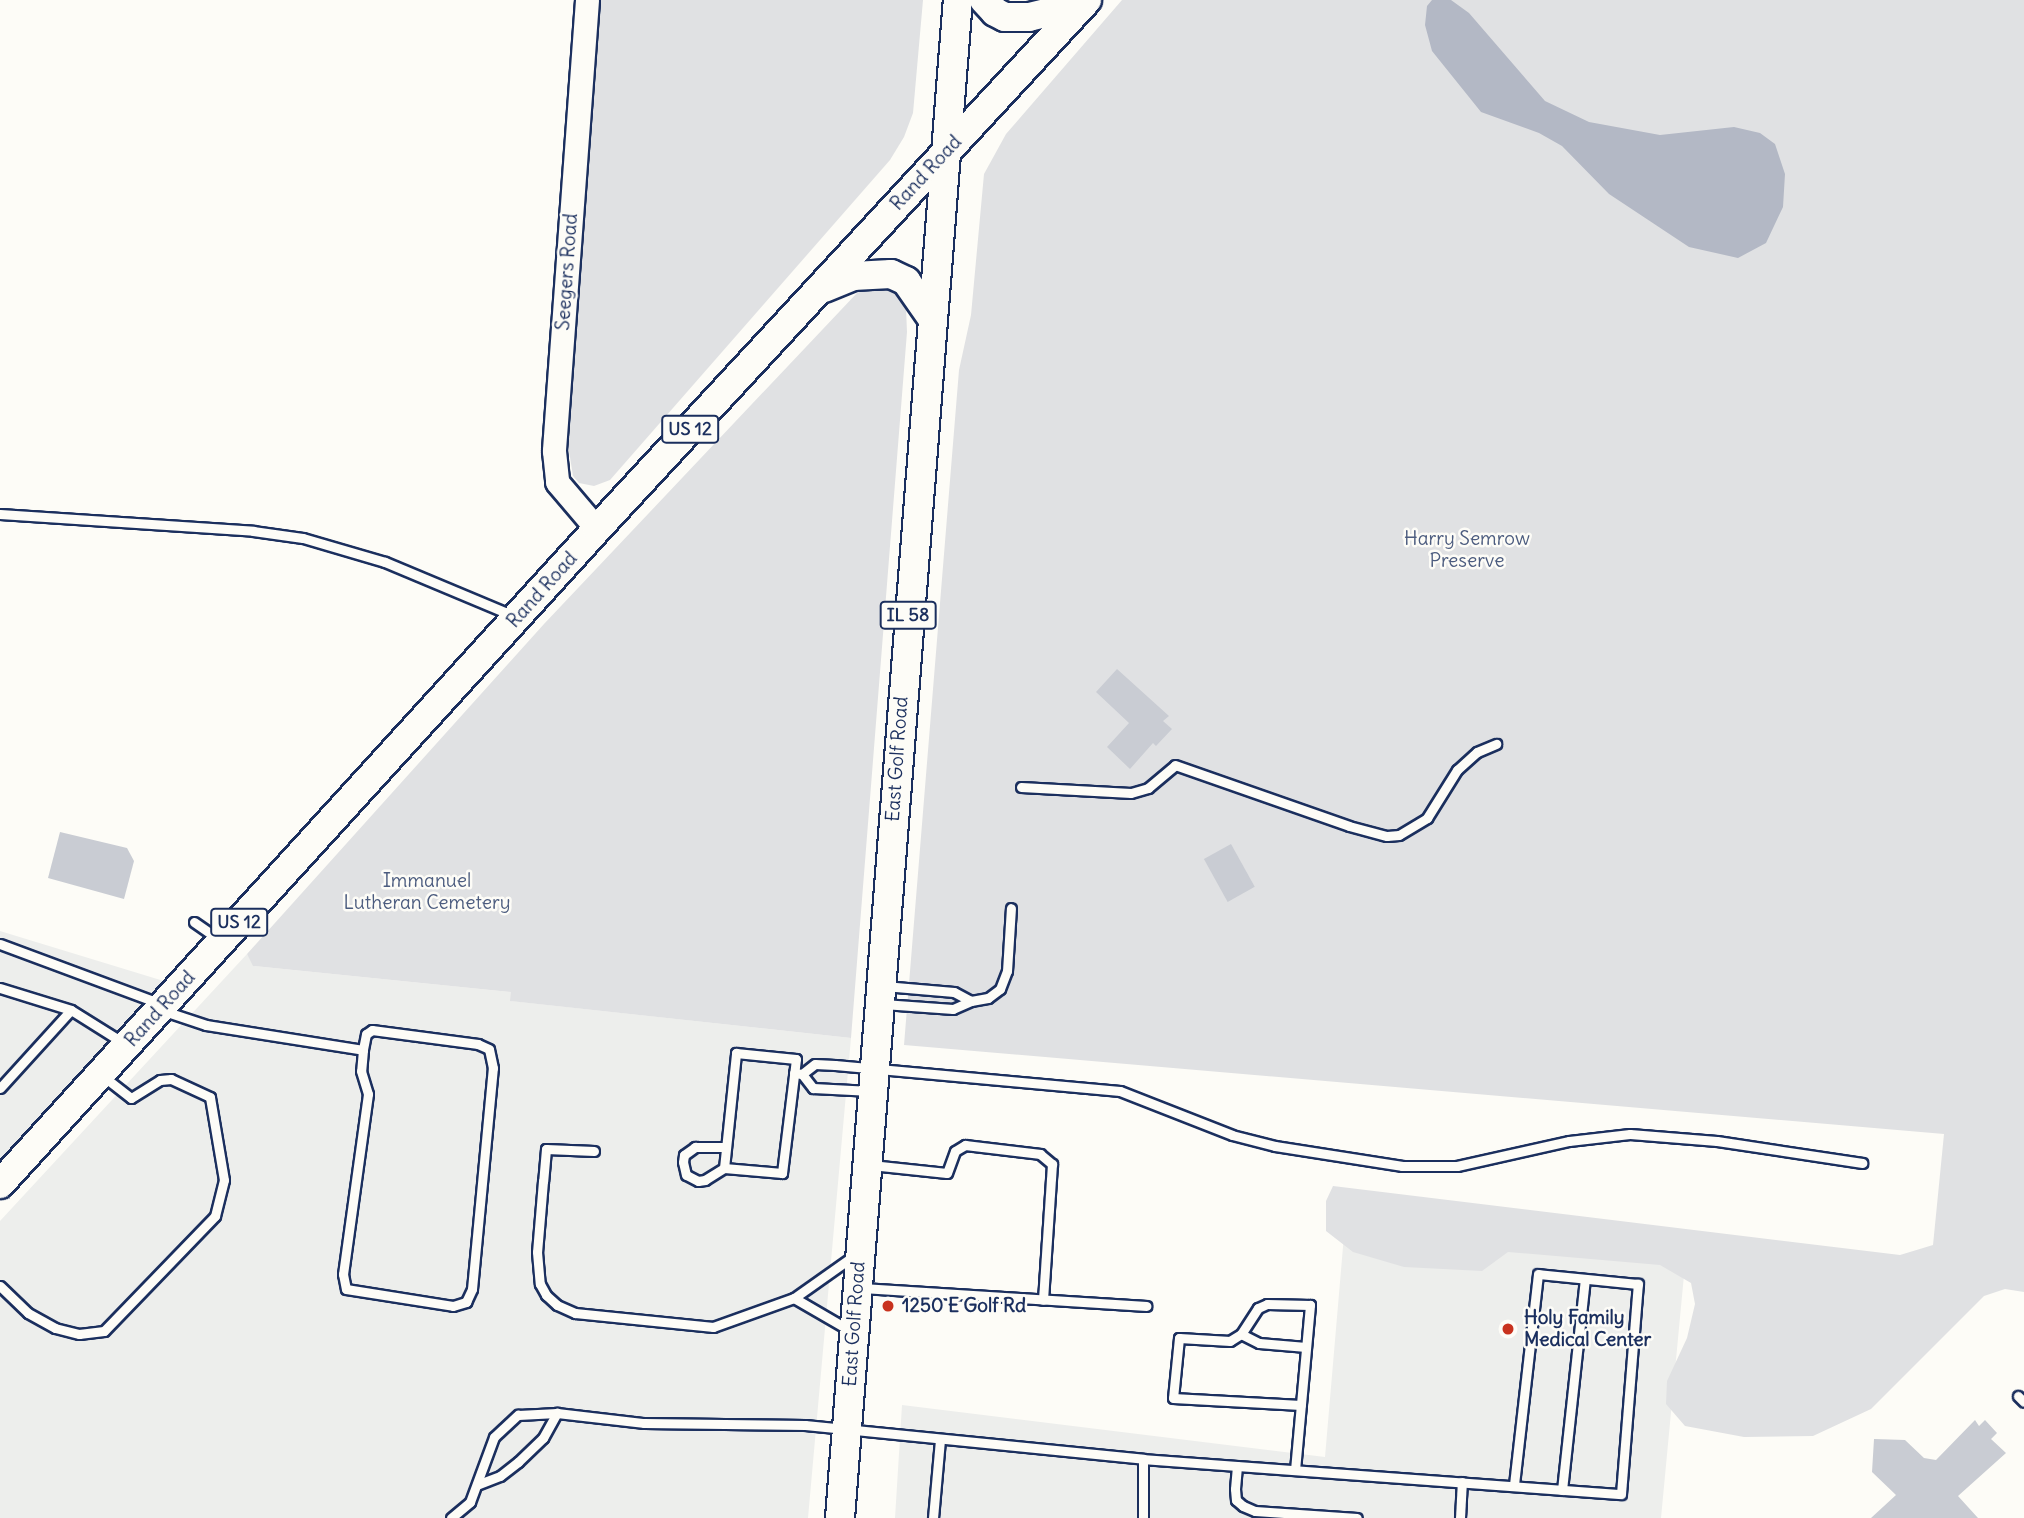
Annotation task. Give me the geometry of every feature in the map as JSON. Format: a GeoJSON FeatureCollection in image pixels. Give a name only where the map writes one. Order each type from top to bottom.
{"type":"FeatureCollection","features":[{"type":"Feature","properties":{"kind":"main road","name":"East Golf Road"},"geometry":{"type":"LineString","coordinates":[[840,1518],[872,1079],[958,0]]}},
{"type":"Feature","properties":{"kind":"main road"},"geometry":{"type":"LineString","coordinates":[[984,0],[995,12],[1005,17],[1029,17],[1085,2]]}},
{"type":"Feature","properties":{"kind":"main road","name":"Rand Road"},"geometry":{"type":"LineString","coordinates":[[0,1184],[597,529],[1085,2]]}},
{"type":"Feature","properties":{"kind":"main road"},"geometry":{"type":"LineString","coordinates":[[818,290],[853,276],[891,274],[906,281],[932,317]]}},
{"type":"Feature","properties":{"kind":"street","name":"Seegers Road"},"geometry":{"type":"LineString","coordinates":[[587,0],[554,451],[557,482],[597,529]]}},
{"type":"Feature","properties":{"kind":"lane"},"geometry":{"type":"LineString","coordinates":[[0,514],[303,538],[385,562],[518,618]]}},
{"type":"Feature","properties":{"kind":"lane"},"geometry":{"type":"LineString","coordinates":[[1021,787],[1131,793],[1148,788],[1175,765],[1349,826],[1387,836],[1399,835],[1427,818],[1457,770],[1477,752],[1496,744]]}},
{"type":"Feature","properties":{"kind":"lane"},"geometry":{"type":"LineString","coordinates":[[879,995],[953,1009],[971,1001],[988,998],[1000,989],[1007,971],[1012,908]]}},
{"type":"Feature","properties":{"kind":"lane"},"geometry":{"type":"LineString","coordinates":[[194,922],[221,942]]}},
{"type":"Feature","properties":{"kind":"lane"},"geometry":{"type":"LineString","coordinates":[[0,944],[206,1025],[363,1050]]}},
{"type":"Feature","properties":{"kind":"lane"},"geometry":{"type":"LineString","coordinates":[[0,988],[71,1010],[127,1045]]}},
{"type":"Feature","properties":{"kind":"lane"},"geometry":{"type":"LineString","coordinates":[[879,995],[954,992],[971,1001]]}},
{"type":"Feature","properties":{"kind":"lane"},"geometry":{"type":"LineString","coordinates":[[0,1088],[71,1010]]}},
{"type":"Feature","properties":{"kind":"lane"},"geometry":{"type":"LineString","coordinates":[[372,1030],[478,1044],[489,1049],[493,1068],[472,1289],[466,1303],[453,1306],[346,1289],[343,1274],[368,1094],[361,1071],[363,1050],[366,1034],[372,1030]]}},
{"type":"Feature","properties":{"kind":"lane"},"geometry":{"type":"LineString","coordinates":[[724,1168],[736,1053],[796,1059],[798,1074],[782,1173],[724,1168],[705,1180],[698,1181],[686,1175],[684,1156],[695,1147],[726,1147]]}},
{"type":"Feature","properties":{"kind":"lane"},"geometry":{"type":"LineString","coordinates":[[798,1074],[815,1064],[872,1079]]}},
{"type":"Feature","properties":{"kind":"lane"},"geometry":{"type":"LineString","coordinates":[[0,1286],[28,1313],[55,1328],[79,1334],[104,1331],[215,1216],[224,1180],[210,1097],[171,1079],[160,1080],[131,1098],[101,1073]]}},
{"type":"Feature","properties":{"kind":"lane"},"geometry":{"type":"LineString","coordinates":[[798,1074],[813,1088],[872,1079],[1120,1091],[1232,1135],[1288,1149],[1402,1166],[1457,1166],[1569,1141],[1630,1134],[1717,1141],[1862,1163]]}},
{"type":"Feature","properties":{"kind":"lane"},"geometry":{"type":"LineString","coordinates":[[866,1164],[947,1173],[955,1151],[965,1145],[1040,1154],[1052,1164],[1043,1300]]}},
{"type":"Feature","properties":{"kind":"lane"},"geometry":{"type":"LineString","coordinates":[[594,1151],[546,1149],[538,1269],[546,1296],[557,1305],[575,1313],[713,1327],[794,1297],[829,1276],[860,1251]]}},
{"type":"Feature","properties":{"kind":"lane"},"geometry":{"type":"LineString","coordinates":[[451,1518],[470,1502],[479,1484],[494,1437],[518,1415],[557,1413],[644,1423],[800,1424],[1143,1459],[1621,1494],[1638,1284],[1538,1275],[1514,1485]]}},
{"type":"Feature","properties":{"kind":"lane"},"geometry":{"type":"LineString","coordinates":[[1562,1490],[1585,1279]]}},
{"type":"Feature","properties":{"kind":"lane"},"geometry":{"type":"LineString","coordinates":[[857,1288],[1146,1306]]}},
{"type":"Feature","properties":{"kind":"lane"},"geometry":{"type":"LineString","coordinates":[[794,1297],[810,1304],[854,1333]]}},
{"type":"Feature","properties":{"kind":"lane"},"geometry":{"type":"LineString","coordinates":[[1295,1470],[1301,1405],[1306,1347],[1310,1305],[1267,1304],[1258,1308],[1241,1334],[1230,1341],[1179,1338],[1173,1398],[1301,1405]]}},
{"type":"Feature","properties":{"kind":"lane"},"geometry":{"type":"LineString","coordinates":[[1241,1334],[1258,1343],[1306,1347]]}},
{"type":"Feature","properties":{"kind":"lane"},"geometry":{"type":"LineString","coordinates":[[479,1484],[500,1476],[518,1462],[543,1438],[557,1413]]}},
{"type":"Feature","properties":{"kind":"lane"},"geometry":{"type":"LineString","coordinates":[[933,1518],[940,1439]]}},
{"type":"Feature","properties":{"kind":"lane"},"geometry":{"type":"LineString","coordinates":[[1143,1459],[1143,1518]]}},
{"type":"Feature","properties":{"kind":"lane"},"geometry":{"type":"LineString","coordinates":[[1237,1466],[1236,1500],[1243,1506],[1255,1511],[1357,1518]]}},
{"type":"Feature","properties":{"kind":"lane"},"geometry":{"type":"LineString","coordinates":[[1460,1518],[1462,1482]]}},
{"type":"Feature","properties":{"kind":"shaded area"},"geometry":{"type":"Polygon","coordinates":[[[1432,0],[1451,0],[1469,13],[1545,101],[1589,122],[1660,135],[1734,127],[1760,133],[1775,144],[1785,174],[1783,207],[1766,243],[1738,258],[1689,247],[1609,194],[1562,146],[1539,133],[1481,112],[1432,51],[1425,25],[1427,6],[1432,0]]]}},
{"type":"Feature","properties":{"kind":"shaded area"},"geometry":{"type":"Polygon","coordinates":[[[0,931],[167,982],[0,1167],[0,931]]]}},
{"type":"Feature","properties":{"kind":"shaded area"},"geometry":{"type":"Polygon","coordinates":[[[247,954],[254,966],[511,992],[511,1001],[851,1038],[808,1518],[0,1518],[0,1221],[247,954]]]}},
{"type":"Feature","properties":{"kind":"shaded area","name":"Holy Family Medical Center"},"geometry":{"type":"Polygon","coordinates":[[[1346,1212],[1686,1254],[1661,1518],[895,1518],[902,1405],[1325,1457],[1346,1212]]]}},
{"type":"Feature","properties":{"kind":"green space"},"geometry":{"type":"Polygon","coordinates":[[[601,0],[923,0],[913,113],[904,137],[890,160],[610,480],[594,486],[579,483],[573,476],[568,445],[601,0]]]}},
{"type":"Feature","properties":{"kind":"green space","name":"Harry Semrow Preserve"},"geometry":{"type":"Polygon","coordinates":[[[1122,0],[2024,0],[2024,1292],[2005,1289],[1984,1296],[1871,1409],[1813,1436],[1744,1437],[1685,1426],[1666,1404],[1667,1381],[1687,1338],[1695,1304],[1691,1283],[1660,1265],[1508,1252],[1482,1271],[1404,1267],[1353,1252],[1326,1231],[1326,1201],[1333,1186],[1900,1255],[1933,1245],[1944,1134],[904,1045],[959,370],[971,315],[984,174],[1006,134],[1122,0]]]}},
{"type":"Feature","properties":{"kind":"green space","name":"Immanuel Lutheran Cemetery"},"geometry":{"type":"Polygon","coordinates":[[[868,286],[891,288],[900,297],[906,308],[907,332],[851,1038],[510,1001],[511,992],[253,966],[247,954],[544,624],[857,293],[868,286]]]}},
{"type":"Feature","properties":{"kind":"building"},"geometry":{"type":"Polygon","coordinates":[[[1117,669],[1169,716],[1163,721],[1172,729],[1156,746],[1153,743],[1130,769],[1107,747],[1129,723],[1096,692],[1117,669]]]}},
{"type":"Feature","properties":{"kind":"building"},"geometry":{"type":"Polygon","coordinates":[[[60,832],[127,848],[134,861],[124,899],[48,878],[60,832]]]}},
{"type":"Feature","properties":{"kind":"building"},"geometry":{"type":"Polygon","coordinates":[[[1231,844],[1255,887],[1228,902],[1204,859],[1231,844]]]}},
{"type":"Feature","properties":{"kind":"building"},"geometry":{"type":"Polygon","coordinates":[[[1975,1420],[1979,1426],[1985,1420],[1997,1433],[1991,1439],[2006,1453],[1958,1496],[1978,1518],[1871,1518],[1896,1495],[1872,1472],[1874,1439],[1905,1440],[1924,1458],[1936,1460],[1975,1420]]]}},
{"type":"Feature","properties":{"kind":"place","name":"1250 E Golf Rd"},"geometry":{"type":"Point","coordinates":[888,1306]}},
{"type":"Feature","properties":{"kind":"place","name":"Holy Family Medical Center"},"geometry":{"type":"Point","coordinates":[1508,1329]}}]}
